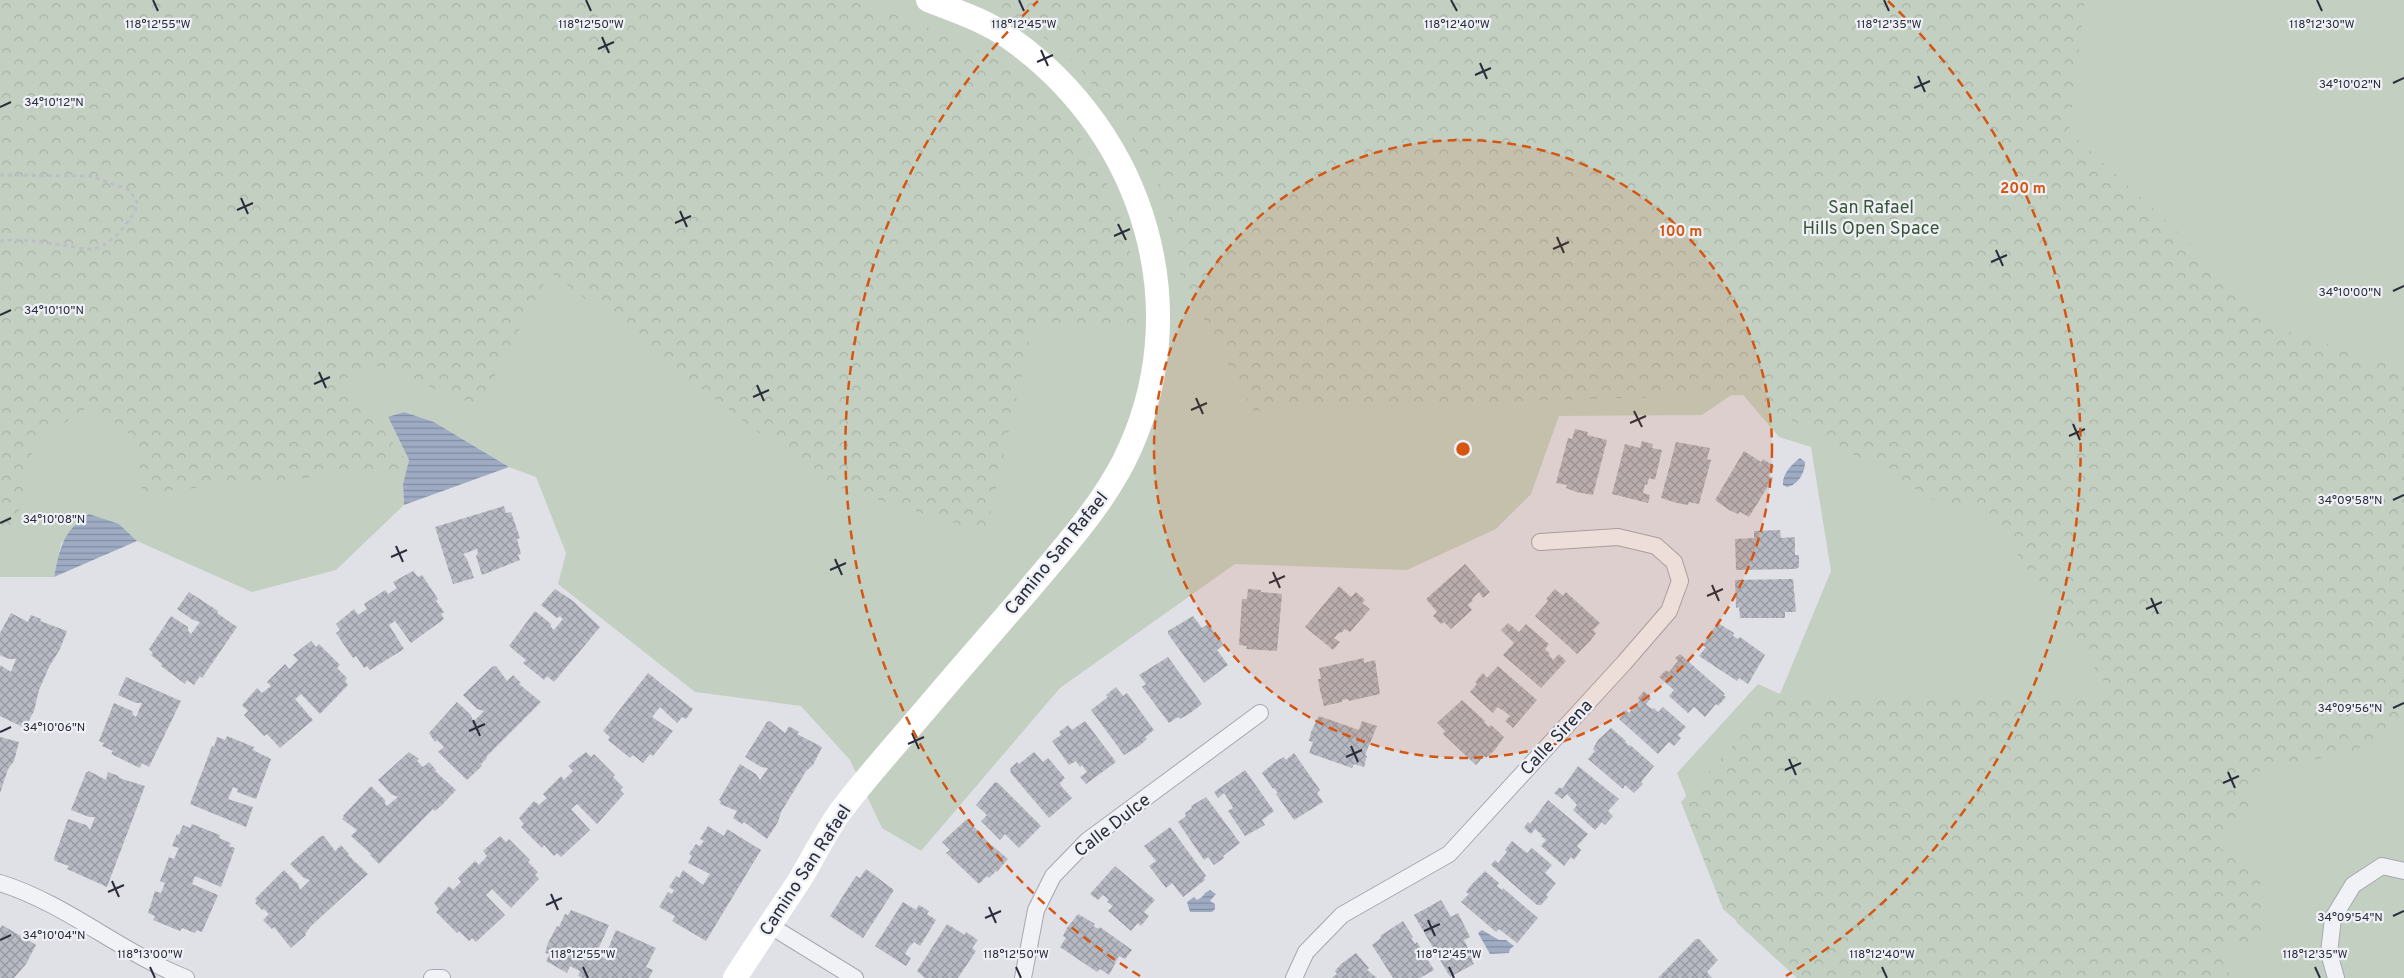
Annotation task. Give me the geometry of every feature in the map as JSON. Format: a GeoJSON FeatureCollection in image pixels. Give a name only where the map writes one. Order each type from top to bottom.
{"type":"FeatureCollection","features":[{"type":"Feature","properties":{"kind":"street","name":"Camino San Rafael"},"geometry":{"type":"LineString","coordinates":[[735,978],[842,809],[1044,572],[1107,492],[1124,461],[1140,425],[1157,350],[1159,314],[1151,245],[1130,181],[1102,132],[1077,98],[1010,38],[970,17],[928,0]]}},
{"type":"Feature","properties":{"kind":"street","name":"Calle Sirena"},"geometry":{"type":"LineString","coordinates":[[1294,978],[1306,952],[1342,915],[1449,854],[1624,663],[1669,611],[1680,581],[1674,562],[1656,546],[1618,537],[1540,542]]}},
{"type":"Feature","properties":{"kind":"street","name":"Calle Dulce"},"geometry":{"type":"LineString","coordinates":[[1022,978],[1036,910],[1053,876],[1087,841],[1260,713]]}},
{"type":"Feature","properties":{"kind":"street"},"geometry":{"type":"LineString","coordinates":[[2336,978],[2329,952],[2333,918],[2353,885],[2382,866],[2404,871]]}},
{"type":"Feature","properties":{"kind":"street"},"geometry":{"type":"LineString","coordinates":[[0,883],[41,898],[128,951],[186,978]]}},
{"type":"Feature","properties":{"kind":"street"},"geometry":{"type":"LineString","coordinates":[[769,924],[855,978]]}},
{"type":"Feature","properties":{"kind":"street"},"geometry":{"type":"LineString","coordinates":[[432,978],[442,978]]}},
{"type":"Feature","properties":{"kind":"path"},"geometry":{"type":"LineString","coordinates":[[0,175],[90,176],[130,190],[138,204],[134,216],[126,225],[108,242],[92,250],[16,239],[0,241]]}},
{"type":"Feature","properties":{"kind":"green space"},"geometry":{"type":"Polygon","coordinates":[[[0,0],[2404,0],[2404,978],[1797,978],[1737,923],[1677,773],[1758,684],[1780,694],[1831,571],[1811,447],[1779,437],[1739,390],[1702,415],[1559,416],[1531,494],[1496,529],[1407,570],[1235,564],[1060,688],[921,851],[882,828],[850,760],[801,706],[695,692],[558,584],[566,553],[536,477],[509,467],[434,422],[404,412],[388,418],[409,460],[403,484],[404,505],[336,570],[252,592],[137,541],[119,524],[61,543],[54,577],[0,577],[0,0]]]}},
{"type":"Feature","properties":{"kind":"green space"},"geometry":{"type":"Polygon","coordinates":[[[0,0],[857,0],[983,52],[1031,84],[1071,125],[1088,149],[1102,174],[1124,228],[1137,290],[1137,328],[1033,325],[986,533],[824,483],[550,272],[479,406],[368,363],[345,380],[412,468],[142,493],[138,441],[91,405],[34,444],[15,528],[0,531],[0,0]]]}},
{"type":"Feature","properties":{"kind":"green space","name":"San Rafael Hills Open Space"},"geometry":{"type":"Polygon","coordinates":[[[980,0],[2085,0],[2069,131],[2283,329],[2404,369],[2404,724],[2352,752],[2261,770],[2250,782],[2247,821],[2212,841],[2260,880],[2264,939],[2218,950],[2231,978],[1801,978],[1723,909],[1681,802],[1776,698],[2115,698],[1981,501],[1960,514],[1746,395],[1292,407],[1253,411],[1180,274],[1178,248],[1156,177],[1118,116],[1084,74],[1059,48],[1009,13],[980,0]]]}},
{"type":"Feature","properties":{"kind":"water"},"geometry":{"type":"Polygon","coordinates":[[[404,412],[434,422],[509,467],[404,505],[403,484],[409,460],[388,417],[404,412]]]}},
{"type":"Feature","properties":{"kind":"water"},"geometry":{"type":"Polygon","coordinates":[[[1800,458],[1805,462],[1800,478],[1791,486],[1783,485],[1786,473],[1800,458]]]}},
{"type":"Feature","properties":{"kind":"water"},"geometry":{"type":"Polygon","coordinates":[[[89,514],[119,524],[137,541],[54,577],[64,541],[73,527],[89,514]]]}},
{"type":"Feature","properties":{"kind":"water"},"geometry":{"type":"Polygon","coordinates":[[[1210,890],[1216,894],[1210,901],[1215,904],[1215,909],[1212,912],[1190,912],[1187,902],[1194,897],[1197,900],[1210,890]]]}},
{"type":"Feature","properties":{"kind":"water"},"geometry":{"type":"Polygon","coordinates":[[[1482,930],[1499,940],[1506,940],[1514,946],[1510,949],[1509,953],[1490,954],[1478,933],[1482,930]]]}},
{"type":"Feature","properties":{"kind":"building"},"geometry":{"type":"Polygon","coordinates":[[[1575,429],[1588,432],[1587,435],[1607,440],[1593,495],[1576,492],[1566,488],[1567,485],[1556,483],[1568,438],[1572,439],[1575,429]]]}},
{"type":"Feature","properties":{"kind":"building"},"geometry":{"type":"Polygon","coordinates":[[[1642,441],[1653,444],[1652,448],[1662,450],[1655,480],[1649,478],[1647,485],[1645,484],[1643,493],[1650,495],[1648,503],[1612,494],[1625,444],[1640,448],[1642,441]]]}},
{"type":"Feature","properties":{"kind":"building"},"geometry":{"type":"Polygon","coordinates":[[[1676,442],[1710,448],[1707,459],[1711,460],[1699,504],[1689,502],[1688,505],[1661,498],[1676,442]]]}},
{"type":"Feature","properties":{"kind":"building"},"geometry":{"type":"Polygon","coordinates":[[[1744,451],[1761,462],[1763,459],[1774,466],[1768,476],[1773,478],[1749,517],[1740,512],[1738,514],[1729,510],[1715,500],[1744,451]]]}},
{"type":"Feature","properties":{"kind":"building"},"geometry":{"type":"Polygon","coordinates":[[[504,506],[506,513],[511,512],[520,538],[517,539],[521,554],[518,555],[520,560],[482,575],[476,556],[478,553],[477,549],[463,554],[467,559],[474,578],[453,584],[435,527],[504,506]]]}},
{"type":"Feature","properties":{"kind":"building"},"geometry":{"type":"Polygon","coordinates":[[[1780,530],[1781,538],[1795,537],[1795,555],[1799,555],[1799,567],[1796,569],[1736,570],[1735,539],[1754,538],[1754,531],[1780,530]]]}},
{"type":"Feature","properties":{"kind":"building"},"geometry":{"type":"Polygon","coordinates":[[[1465,564],[1490,592],[1483,598],[1479,592],[1468,605],[1472,610],[1451,629],[1444,622],[1441,624],[1433,616],[1437,612],[1426,599],[1465,564]]]}},
{"type":"Feature","properties":{"kind":"building"},"geometry":{"type":"Polygon","coordinates":[[[413,571],[418,577],[422,575],[438,599],[436,601],[444,612],[441,614],[444,619],[411,643],[395,621],[389,625],[404,649],[370,670],[367,666],[364,668],[356,656],[353,658],[336,633],[340,630],[336,624],[354,609],[358,615],[367,609],[364,604],[385,590],[388,594],[397,588],[393,582],[413,571]]]}},
{"type":"Feature","properties":{"kind":"building"},"geometry":{"type":"Polygon","coordinates":[[[1793,579],[1796,612],[1785,612],[1785,618],[1740,618],[1739,607],[1736,608],[1735,580],[1793,579]]]}},
{"type":"Feature","properties":{"kind":"building"},"geometry":{"type":"Polygon","coordinates":[[[1339,586],[1351,597],[1356,592],[1365,600],[1362,603],[1370,609],[1350,632],[1345,629],[1334,638],[1340,642],[1333,650],[1305,627],[1339,586]]]}},
{"type":"Feature","properties":{"kind":"building"},"geometry":{"type":"Polygon","coordinates":[[[555,589],[573,601],[600,627],[554,682],[547,676],[544,680],[523,663],[526,660],[509,646],[535,611],[551,624],[554,630],[563,619],[560,616],[557,618],[541,605],[555,589]]]}},
{"type":"Feature","properties":{"kind":"building"},"geometry":{"type":"Polygon","coordinates":[[[1248,589],[1282,594],[1277,651],[1246,649],[1247,646],[1239,645],[1242,599],[1247,599],[1248,589]]]}},
{"type":"Feature","properties":{"kind":"building"},"geometry":{"type":"Polygon","coordinates":[[[1555,589],[1563,596],[1566,592],[1600,623],[1593,630],[1596,633],[1577,654],[1535,616],[1548,601],[1546,599],[1555,589]]]}},
{"type":"Feature","properties":{"kind":"building"},"geometry":{"type":"Polygon","coordinates":[[[189,592],[218,611],[217,613],[237,627],[202,678],[200,676],[194,685],[187,680],[185,684],[161,666],[162,664],[151,655],[153,653],[149,649],[171,616],[188,627],[188,631],[191,634],[200,622],[193,620],[177,609],[189,592]]]}},
{"type":"Feature","properties":{"kind":"building"},"geometry":{"type":"Polygon","coordinates":[[[11,613],[28,622],[31,615],[41,619],[40,621],[67,631],[39,690],[34,711],[25,728],[0,716],[0,665],[11,672],[16,659],[9,659],[0,655],[0,633],[11,613]]]}},
{"type":"Feature","properties":{"kind":"building"},"geometry":{"type":"Polygon","coordinates":[[[1193,616],[1202,628],[1208,624],[1224,645],[1217,650],[1228,665],[1204,683],[1168,634],[1168,631],[1193,616]]]}},
{"type":"Feature","properties":{"kind":"building"},"geometry":{"type":"Polygon","coordinates":[[[1508,623],[1519,632],[1526,624],[1549,644],[1545,649],[1553,660],[1559,654],[1566,661],[1541,688],[1503,655],[1514,643],[1501,630],[1508,623]]]}},
{"type":"Feature","properties":{"kind":"building"},"geometry":{"type":"Polygon","coordinates":[[[1718,623],[1734,633],[1733,636],[1738,639],[1740,637],[1765,655],[1748,684],[1739,678],[1737,681],[1699,656],[1706,647],[1703,646],[1707,637],[1718,623]]]}},
{"type":"Feature","properties":{"kind":"building"},"geometry":{"type":"Polygon","coordinates":[[[311,641],[316,647],[319,644],[340,665],[337,668],[347,678],[345,681],[348,685],[320,714],[301,694],[295,699],[313,720],[280,748],[267,734],[264,736],[244,715],[248,711],[242,705],[257,688],[262,693],[271,686],[267,682],[285,664],[289,669],[298,660],[293,655],[311,641]]]}},
{"type":"Feature","properties":{"kind":"building"},"geometry":{"type":"Polygon","coordinates":[[[1680,654],[1725,694],[1723,695],[1726,697],[1718,706],[1716,704],[1705,717],[1694,707],[1688,713],[1669,696],[1674,690],[1659,677],[1666,670],[1669,672],[1678,661],[1675,658],[1680,654]]]}},
{"type":"Feature","properties":{"kind":"building"},"geometry":{"type":"Polygon","coordinates":[[[1168,657],[1202,704],[1189,714],[1180,719],[1178,717],[1169,723],[1142,687],[1146,684],[1139,675],[1168,657]]]}},
{"type":"Feature","properties":{"kind":"building"},"geometry":{"type":"Polygon","coordinates":[[[1364,658],[1364,663],[1375,660],[1380,694],[1349,701],[1348,699],[1342,700],[1342,702],[1324,706],[1318,679],[1321,679],[1319,668],[1364,658]]]}},
{"type":"Feature","properties":{"kind":"building"},"geometry":{"type":"Polygon","coordinates":[[[496,666],[507,681],[513,675],[521,683],[519,684],[541,702],[486,757],[481,764],[482,766],[467,780],[438,752],[444,747],[437,740],[435,742],[429,733],[457,702],[471,715],[473,722],[484,711],[477,709],[463,695],[492,667],[496,666]]]}},
{"type":"Feature","properties":{"kind":"building"},"geometry":{"type":"Polygon","coordinates":[[[1498,666],[1537,700],[1513,728],[1505,721],[1510,716],[1497,707],[1493,713],[1470,692],[1477,684],[1475,682],[1483,673],[1487,678],[1498,666]]]}},
{"type":"Feature","properties":{"kind":"building"},"geometry":{"type":"Polygon","coordinates":[[[648,673],[693,709],[686,719],[682,717],[677,723],[660,707],[652,717],[673,731],[653,756],[650,754],[643,763],[633,755],[630,758],[608,740],[610,737],[603,731],[648,673]]]}},
{"type":"Feature","properties":{"kind":"building"},"geometry":{"type":"Polygon","coordinates":[[[126,677],[181,701],[149,767],[142,763],[140,768],[111,754],[113,751],[102,746],[104,743],[99,741],[114,703],[132,711],[136,717],[142,703],[136,703],[118,695],[126,677]]]}},
{"type":"Feature","properties":{"kind":"building"},"geometry":{"type":"Polygon","coordinates":[[[1116,687],[1123,696],[1127,693],[1154,730],[1145,737],[1147,739],[1139,746],[1124,755],[1091,710],[1108,697],[1106,695],[1116,687]]]}},
{"type":"Feature","properties":{"kind":"building"},"geometry":{"type":"Polygon","coordinates":[[[1644,691],[1651,698],[1646,704],[1658,712],[1663,707],[1686,727],[1678,735],[1681,738],[1674,746],[1669,742],[1658,754],[1619,719],[1626,710],[1629,713],[1640,700],[1638,698],[1644,691]]]}},
{"type":"Feature","properties":{"kind":"building"},"geometry":{"type":"Polygon","coordinates":[[[1462,700],[1489,727],[1491,725],[1504,737],[1494,751],[1486,758],[1484,756],[1476,765],[1443,734],[1445,731],[1437,723],[1462,700]]]}},
{"type":"Feature","properties":{"kind":"building"},"geometry":{"type":"Polygon","coordinates":[[[1319,716],[1359,730],[1362,721],[1377,726],[1365,755],[1367,756],[1364,767],[1354,764],[1352,768],[1309,753],[1313,742],[1309,741],[1311,732],[1319,716]]]}},
{"type":"Feature","properties":{"kind":"building"},"geometry":{"type":"Polygon","coordinates":[[[770,721],[785,733],[789,726],[799,732],[797,734],[822,747],[813,765],[806,771],[781,812],[778,822],[767,839],[744,822],[742,824],[733,818],[737,811],[720,804],[721,801],[719,800],[740,764],[756,774],[760,780],[768,768],[761,767],[745,757],[767,722],[770,721]]]}},
{"type":"Feature","properties":{"kind":"building"},"geometry":{"type":"Polygon","coordinates":[[[1085,721],[1116,762],[1086,784],[1080,777],[1087,772],[1082,765],[1080,767],[1076,761],[1069,765],[1052,741],[1061,735],[1059,732],[1068,725],[1072,730],[1085,721]]]}},
{"type":"Feature","properties":{"kind":"building"},"geometry":{"type":"Polygon","coordinates":[[[1611,728],[1629,746],[1654,766],[1641,782],[1643,784],[1634,793],[1625,785],[1623,789],[1588,759],[1595,751],[1593,749],[1598,740],[1611,728]]]}},
{"type":"Feature","properties":{"kind":"building"},"geometry":{"type":"Polygon","coordinates":[[[227,736],[254,747],[253,750],[271,759],[256,799],[237,792],[238,789],[233,787],[228,799],[253,807],[246,827],[190,804],[212,746],[214,747],[217,737],[225,740],[227,736]]]}},
{"type":"Feature","properties":{"kind":"building"},"geometry":{"type":"Polygon","coordinates":[[[0,737],[19,742],[14,761],[8,769],[0,793],[0,737]]]}},
{"type":"Feature","properties":{"kind":"building"},"geometry":{"type":"Polygon","coordinates":[[[409,752],[419,759],[417,761],[423,767],[429,762],[435,771],[456,790],[435,811],[433,809],[379,864],[351,836],[357,830],[342,819],[371,786],[385,800],[387,806],[398,797],[391,794],[378,780],[409,752]]]}},
{"type":"Feature","properties":{"kind":"building"},"geometry":{"type":"Polygon","coordinates":[[[586,752],[591,757],[594,754],[615,775],[613,777],[623,787],[620,790],[624,794],[597,824],[577,804],[571,809],[590,830],[561,857],[557,853],[554,856],[544,845],[542,848],[521,827],[524,824],[519,818],[534,801],[539,805],[547,798],[543,794],[561,776],[564,780],[573,771],[568,766],[586,752]]]}},
{"type":"Feature","properties":{"kind":"building"},"geometry":{"type":"Polygon","coordinates":[[[1034,752],[1043,762],[1048,758],[1065,778],[1060,783],[1061,786],[1072,798],[1049,818],[1010,772],[1010,769],[1017,762],[1019,764],[1034,752]]]}},
{"type":"Feature","properties":{"kind":"building"},"geometry":{"type":"Polygon","coordinates":[[[1294,753],[1320,790],[1317,793],[1323,802],[1294,820],[1276,794],[1278,793],[1262,773],[1275,762],[1284,757],[1286,760],[1294,753]]]}},
{"type":"Feature","properties":{"kind":"building"},"geometry":{"type":"Polygon","coordinates":[[[1578,766],[1619,799],[1608,811],[1613,816],[1605,825],[1602,822],[1595,830],[1573,810],[1577,805],[1567,794],[1562,799],[1554,793],[1560,787],[1562,789],[1578,766]]]}},
{"type":"Feature","properties":{"kind":"building"},"geometry":{"type":"Polygon","coordinates":[[[1245,770],[1274,811],[1262,820],[1265,825],[1245,836],[1228,811],[1233,808],[1224,793],[1218,798],[1214,792],[1245,770]]]}},
{"type":"Feature","properties":{"kind":"building"},"geometry":{"type":"Polygon","coordinates":[[[89,771],[106,780],[108,772],[119,776],[119,778],[145,786],[107,887],[67,869],[69,866],[55,861],[54,858],[68,819],[86,825],[90,830],[95,817],[89,817],[71,810],[86,773],[89,771]]]}},
{"type":"Feature","properties":{"kind":"building"},"geometry":{"type":"Polygon","coordinates":[[[995,782],[1041,826],[1019,848],[1005,834],[1000,840],[981,821],[987,815],[976,805],[995,782]]]}},
{"type":"Feature","properties":{"kind":"building"},"geometry":{"type":"Polygon","coordinates":[[[1206,797],[1240,843],[1214,865],[1208,857],[1204,860],[1178,822],[1186,816],[1185,813],[1192,808],[1191,806],[1206,797]]]}},
{"type":"Feature","properties":{"kind":"building"},"geometry":{"type":"Polygon","coordinates":[[[1548,800],[1588,834],[1577,846],[1581,850],[1574,860],[1571,857],[1564,866],[1541,846],[1546,840],[1542,835],[1535,829],[1531,834],[1524,828],[1528,822],[1530,824],[1548,800]]]}},
{"type":"Feature","properties":{"kind":"building"},"geometry":{"type":"Polygon","coordinates":[[[967,819],[989,843],[1008,859],[997,872],[989,878],[987,876],[979,884],[946,853],[950,850],[942,842],[967,819]]]}},
{"type":"Feature","properties":{"kind":"building"},"geometry":{"type":"Polygon","coordinates":[[[192,824],[220,835],[219,838],[231,843],[229,846],[235,848],[221,887],[195,876],[192,884],[218,895],[202,932],[197,930],[195,933],[182,928],[180,931],[153,920],[155,916],[148,913],[155,891],[161,893],[165,883],[160,881],[169,857],[174,859],[179,848],[172,846],[177,834],[179,835],[183,825],[190,828],[192,824]]]}},
{"type":"Feature","properties":{"kind":"building"},"geometry":{"type":"Polygon","coordinates":[[[708,826],[724,836],[727,829],[761,850],[706,941],[672,921],[675,916],[659,907],[668,892],[672,894],[674,890],[669,887],[676,876],[679,878],[683,870],[703,885],[710,874],[688,863],[692,856],[689,854],[696,844],[700,846],[704,841],[700,839],[708,826]]]}},
{"type":"Feature","properties":{"kind":"building"},"geometry":{"type":"Polygon","coordinates":[[[1170,827],[1206,876],[1205,880],[1183,897],[1172,883],[1166,888],[1149,866],[1156,861],[1144,846],[1170,827]]]}},
{"type":"Feature","properties":{"kind":"building"},"geometry":{"type":"Polygon","coordinates":[[[321,836],[324,836],[335,851],[341,845],[348,855],[368,874],[311,926],[306,935],[291,948],[274,927],[272,929],[263,920],[269,914],[255,903],[257,901],[255,899],[284,870],[298,884],[300,890],[310,880],[304,878],[290,864],[321,836]]]}},
{"type":"Feature","properties":{"kind":"building"},"geometry":{"type":"Polygon","coordinates":[[[500,836],[506,842],[509,839],[530,860],[528,862],[538,872],[535,875],[539,879],[511,908],[492,889],[486,895],[505,915],[476,942],[472,938],[469,941],[459,931],[457,933],[436,912],[439,909],[434,903],[449,886],[453,890],[461,882],[458,878],[475,861],[479,865],[487,856],[483,851],[500,836]]]}},
{"type":"Feature","properties":{"kind":"building"},"geometry":{"type":"Polygon","coordinates":[[[1512,841],[1527,853],[1532,848],[1552,865],[1545,873],[1556,883],[1546,895],[1548,897],[1541,905],[1537,905],[1491,865],[1495,860],[1498,863],[1507,852],[1505,850],[1512,841]]]}},
{"type":"Feature","properties":{"kind":"building"},"geometry":{"type":"Polygon","coordinates":[[[1115,866],[1155,900],[1144,912],[1149,916],[1141,926],[1138,923],[1131,931],[1108,911],[1113,906],[1107,902],[1109,900],[1103,895],[1098,900],[1090,894],[1115,866]]]}},
{"type":"Feature","properties":{"kind":"building"},"geometry":{"type":"Polygon","coordinates":[[[866,869],[894,890],[863,938],[830,916],[856,876],[860,878],[866,869]]]}},
{"type":"Feature","properties":{"kind":"building"},"geometry":{"type":"Polygon","coordinates":[[[1485,871],[1499,883],[1497,886],[1502,890],[1503,888],[1538,918],[1517,943],[1499,929],[1496,932],[1461,902],[1469,894],[1466,892],[1472,884],[1485,871]]]}},
{"type":"Feature","properties":{"kind":"building"},"geometry":{"type":"Polygon","coordinates":[[[1441,900],[1451,917],[1458,913],[1470,937],[1464,940],[1474,960],[1472,961],[1474,964],[1450,977],[1414,915],[1441,900]]]}},
{"type":"Feature","properties":{"kind":"building"},"geometry":{"type":"Polygon","coordinates":[[[903,902],[916,910],[919,905],[929,911],[927,914],[936,920],[920,946],[914,942],[909,947],[905,954],[911,958],[906,966],[875,946],[903,902]]]}},
{"type":"Feature","properties":{"kind":"building"},"geometry":{"type":"Polygon","coordinates":[[[571,910],[609,925],[596,954],[606,959],[616,930],[656,948],[646,967],[653,970],[649,978],[583,978],[578,976],[580,971],[570,966],[567,973],[546,961],[550,954],[545,953],[548,943],[565,914],[568,915],[571,910]]]}},
{"type":"Feature","properties":{"kind":"building"},"geometry":{"type":"Polygon","coordinates":[[[1078,914],[1095,924],[1093,926],[1099,929],[1100,927],[1132,950],[1125,959],[1119,956],[1109,975],[1100,969],[1097,972],[1060,947],[1066,938],[1063,936],[1067,928],[1078,914]]]}},
{"type":"Feature","properties":{"kind":"building"},"geometry":{"type":"Polygon","coordinates":[[[1403,921],[1413,937],[1411,938],[1415,944],[1417,942],[1434,970],[1420,978],[1393,978],[1372,945],[1381,938],[1380,936],[1403,921]]]}},
{"type":"Feature","properties":{"kind":"building"},"geometry":{"type":"Polygon","coordinates":[[[947,924],[965,935],[966,932],[978,940],[972,948],[976,951],[958,978],[925,978],[917,971],[947,924]]]}},
{"type":"Feature","properties":{"kind":"building"},"geometry":{"type":"Polygon","coordinates":[[[2,925],[36,945],[26,964],[14,978],[0,978],[0,928],[2,925]]]}},
{"type":"Feature","properties":{"kind":"building"},"geometry":{"type":"Polygon","coordinates":[[[1696,939],[1699,939],[1718,960],[1707,972],[1712,978],[1658,978],[1696,939]]]}},
{"type":"Feature","properties":{"kind":"building"},"geometry":{"type":"Polygon","coordinates":[[[1356,953],[1369,968],[1367,970],[1377,978],[1332,978],[1337,974],[1335,971],[1341,964],[1356,953]]]}}]}
